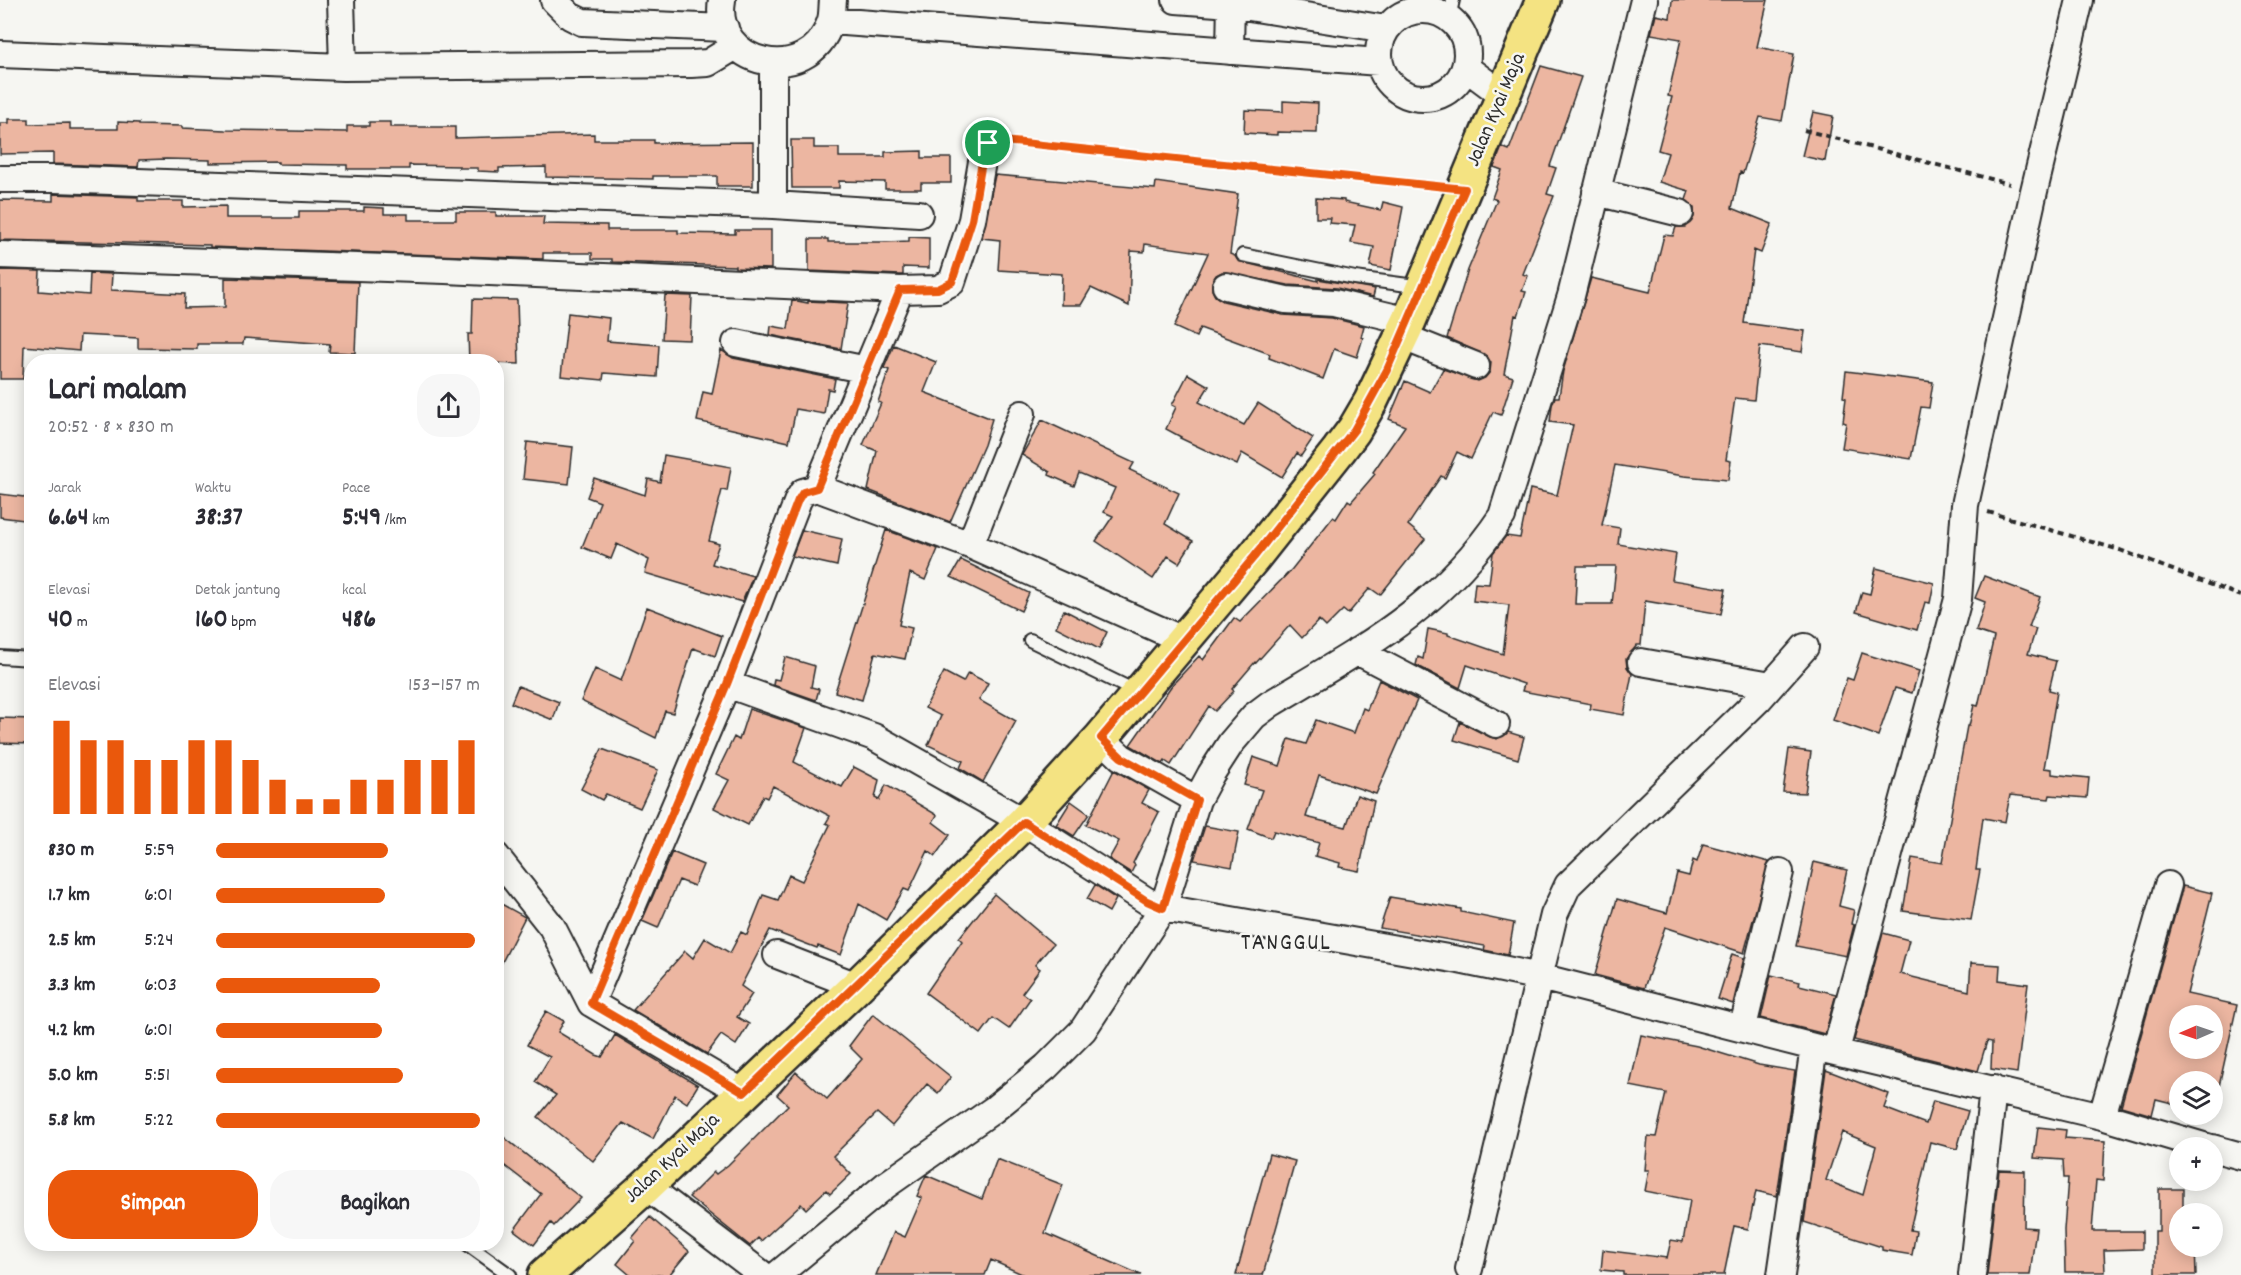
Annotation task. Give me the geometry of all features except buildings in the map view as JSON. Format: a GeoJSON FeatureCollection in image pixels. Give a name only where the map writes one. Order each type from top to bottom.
{"type":"FeatureCollection","features":[{"type":"Feature","properties":{"kind":"main road","name":"Jalan Kyai Maja"},"geometry":{"type":"LineString","coordinates":[[544,1275],[646,1186],[857,986],[1024,822],[1101,738],[1261,548],[1354,430],[1387,370],[1424,288],[1543,0]]}},
{"type":"Feature","properties":{"kind":"street"},"geometry":{"type":"LineString","coordinates":[[341,0],[343,67]]}},
{"type":"Feature","properties":{"kind":"street"},"geometry":{"type":"LineString","coordinates":[[554,0],[570,16],[582,22],[731,37]]}},
{"type":"Feature","properties":{"kind":"street"},"geometry":{"type":"LineString","coordinates":[[722,0],[720,8],[731,37],[753,58],[773,63],[793,61],[810,53],[823,39],[832,11],[1230,51],[1379,62]]}},
{"type":"Feature","properties":{"kind":"street"},"geometry":{"type":"LineString","coordinates":[[1176,0],[1231,2],[1386,29]]}},
{"type":"Feature","properties":{"kind":"street"},"geometry":{"type":"LineString","coordinates":[[646,1186],[759,1270],[993,1110],[1047,1067],[1083,1030],[1146,899],[1185,794],[1254,716],[1357,651],[1424,605],[1481,547],[1502,516],[1571,296],[1644,0]]}},
{"type":"Feature","properties":{"kind":"street"},"geometry":{"type":"LineString","coordinates":[[1781,1275],[1825,1049],[1958,598],[1965,505],[2034,191],[2080,0]]}},
{"type":"Feature","properties":{"kind":"street"},"geometry":{"type":"LineString","coordinates":[[1230,51],[1231,2]]}},
{"type":"Feature","properties":{"kind":"street"},"geometry":{"type":"LineString","coordinates":[[1451,9],[1465,40],[1467,53],[1465,67],[1458,82],[1445,93],[1429,99],[1412,98],[1397,90],[1386,78],[1379,62],[1380,45],[1386,29],[1399,16],[1416,10],[1451,9]]}},
{"type":"Feature","properties":{"kind":"street"},"geometry":{"type":"LineString","coordinates":[[0,54],[343,67],[691,64],[708,63],[718,59],[731,37]]}},
{"type":"Feature","properties":{"kind":"street"},"geometry":{"type":"LineString","coordinates":[[773,63],[773,205]]}},
{"type":"Feature","properties":{"kind":"street"},"geometry":{"type":"LineString","coordinates":[[1465,67],[1504,96]]}},
{"type":"Feature","properties":{"kind":"street"},"geometry":{"type":"LineString","coordinates":[[0,255],[445,270],[900,290],[938,289],[952,282],[972,220],[984,150]]}},
{"type":"Feature","properties":{"kind":"street"},"geometry":{"type":"LineString","coordinates":[[0,179],[773,205],[919,214]]}},
{"type":"Feature","properties":{"kind":"street"},"geometry":{"type":"LineString","coordinates":[[1596,192],[1680,213]]}},
{"type":"Feature","properties":{"kind":"street"},"geometry":{"type":"LineString","coordinates":[[1226,286],[1286,300],[1334,303],[1405,329],[1476,366]]}},
{"type":"Feature","properties":{"kind":"street"},"geometry":{"type":"LineString","coordinates":[[817,488],[900,290]]}},
{"type":"Feature","properties":{"kind":"street"},"geometry":{"type":"LineString","coordinates":[[736,343],[867,370]]}},
{"type":"Feature","properties":{"kind":"street"},"geometry":{"type":"LineString","coordinates":[[970,545],[1022,414]]}},
{"type":"Feature","properties":{"kind":"street"},"geometry":{"type":"LineString","coordinates":[[591,1003],[727,684],[803,492],[817,488],[970,545],[1183,640]]}},
{"type":"Feature","properties":{"kind":"street"},"geometry":{"type":"LineString","coordinates":[[1468,1269],[1554,915],[1568,885],[1771,686],[1805,647]]}},
{"type":"Feature","properties":{"kind":"street"},"geometry":{"type":"LineString","coordinates":[[1357,651],[1496,724]]}},
{"type":"Feature","properties":{"kind":"street"},"geometry":{"type":"LineString","coordinates":[[1641,662],[1771,686]]}},
{"type":"Feature","properties":{"kind":"street"},"geometry":{"type":"LineString","coordinates":[[727,684],[874,737],[1024,822],[1146,899],[1540,977],[2102,1116],[2174,1137]]}},
{"type":"Feature","properties":{"kind":"street"},"geometry":{"type":"LineString","coordinates":[[1101,738],[1121,757],[1185,794]]}},
{"type":"Feature","properties":{"kind":"street"},"geometry":{"type":"LineString","coordinates":[[504,866],[552,927],[591,1003],[744,1093]]}},
{"type":"Feature","properties":{"kind":"street"},"geometry":{"type":"LineString","coordinates":[[1743,1027],[1780,872]]}},
{"type":"Feature","properties":{"kind":"street"},"geometry":{"type":"LineString","coordinates":[[2102,1116],[2168,885]]}},
{"type":"Feature","properties":{"kind":"street"},"geometry":{"type":"LineString","coordinates":[[777,955],[857,986]]}},
{"type":"Feature","properties":{"kind":"street"},"geometry":{"type":"LineString","coordinates":[[1972,1275],[1993,1089]]}},
{"type":"Feature","properties":{"kind":"street"},"geometry":{"type":"LineString","coordinates":[[2223,1151],[2241,1156]]}},
{"type":"Feature","properties":{"kind":"lane"},"geometry":{"type":"LineString","coordinates":[[1243,255],[1355,278],[1424,288]]}},
{"type":"Feature","properties":{"kind":"lane"},"geometry":{"type":"LineString","coordinates":[[1030,640],[1138,692]]}},
{"type":"Feature","properties":{"kind":"lane"},"geometry":{"type":"LineString","coordinates":[[0,657],[24,658]]}},
{"type":"Feature","properties":{"kind":"lane"},"geometry":{"type":"LineString","coordinates":[[477,1251],[510,1275]]}},
{"type":"Feature","properties":{"kind":"path"},"geometry":{"type":"LineString","coordinates":[[1804,129],[2034,191]]}},
{"type":"Feature","properties":{"kind":"path"},"geometry":{"type":"LineString","coordinates":[[984,150],[994,140],[1465,189]]}},
{"type":"Feature","properties":{"kind":"path"},"geometry":{"type":"LineString","coordinates":[[1965,505],[2120,550],[2241,596]]}},
{"type":"Feature","properties":{"kind":"district","name":"TANGGUL"},"geometry":{"type":"Point","coordinates":[1286,944]}},
{"type":"Feature","properties":{"kind":"route"},"geometry":{"type":"LineString","coordinates":[[994,140],[1465,189],[1387,370],[1354,430],[1254,557],[1101,738],[1121,757],[1197,800],[1163,908],[1147,901],[1024,822],[744,1093],[591,1003],[727,684],[798,500],[803,492],[817,488],[900,290],[938,289],[952,282],[972,220],[984,150],[988,143],[994,140]]}}]}
